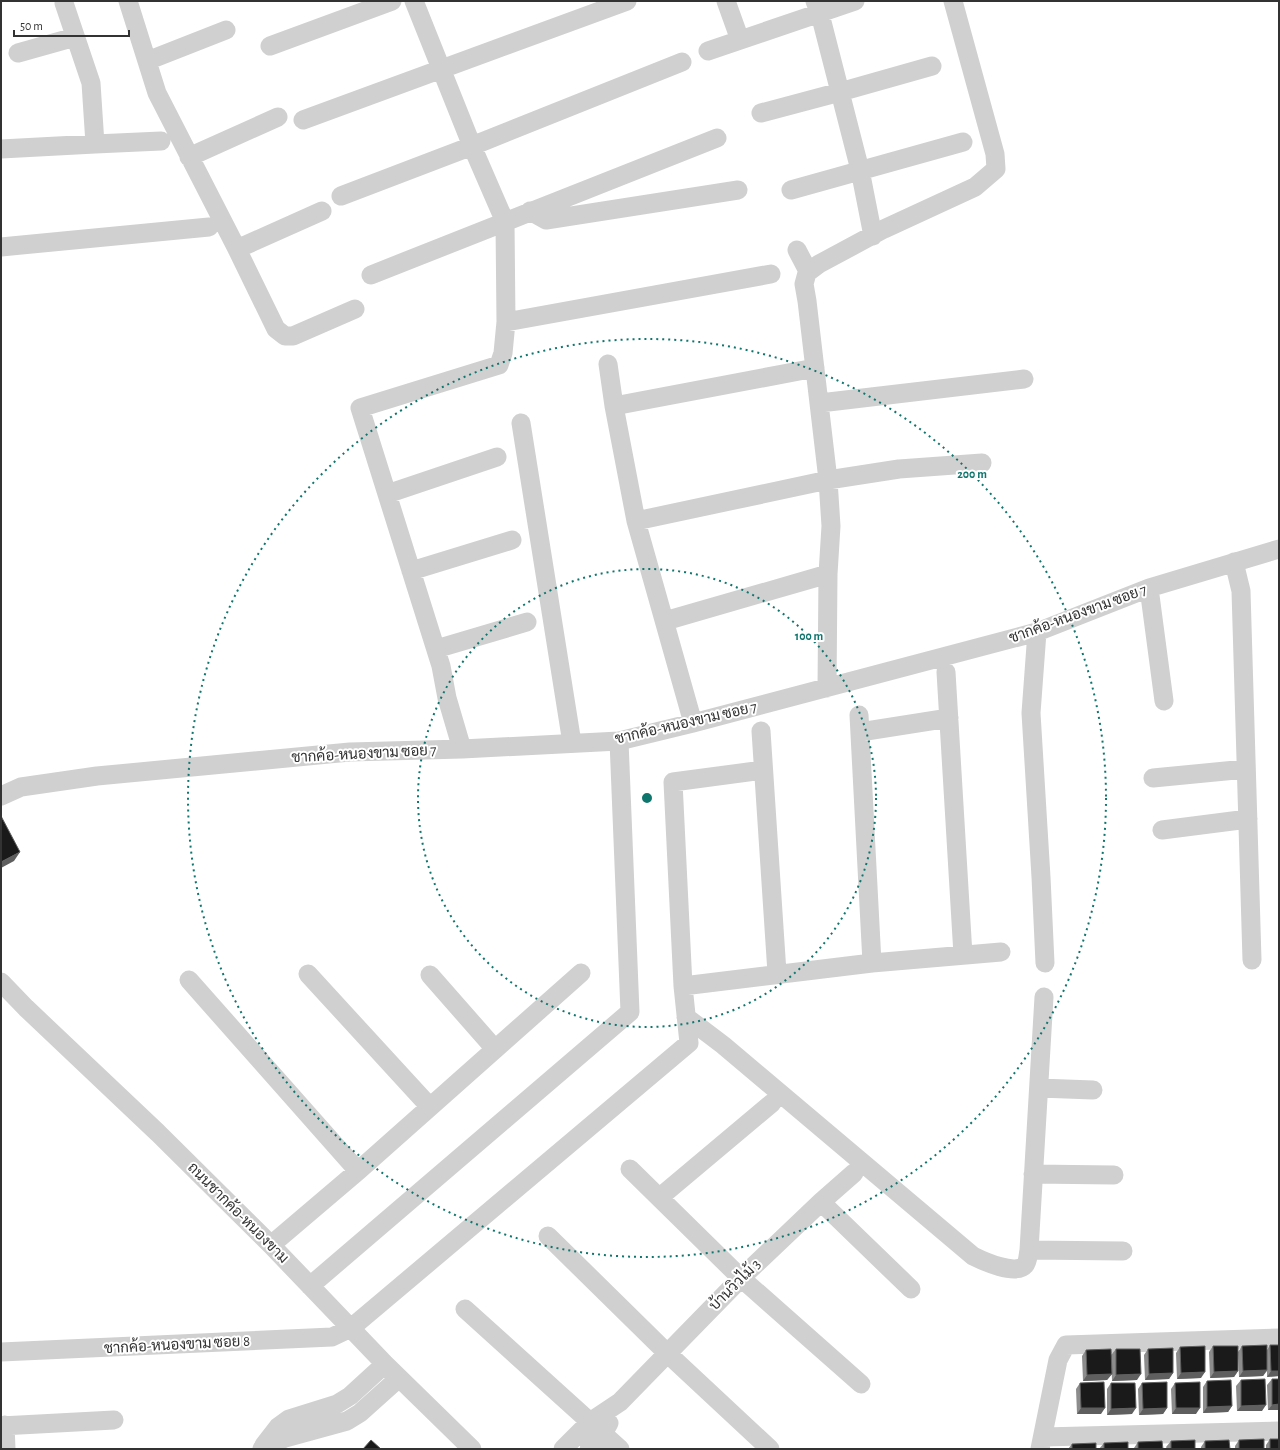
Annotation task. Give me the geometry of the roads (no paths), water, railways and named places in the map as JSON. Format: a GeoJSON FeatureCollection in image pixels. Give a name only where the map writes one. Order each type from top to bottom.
{"type":"FeatureCollection","features":[{"type":"Feature","properties":{"kind":"street"},"geometry":{"type":"LineString","coordinates":[[128,1],[157,93],[276,329],[284,336],[293,336],[355,309]]}},
{"type":"Feature","properties":{"kind":"street"},"geometry":{"type":"LineString","coordinates":[[270,46],[392,1]]}},
{"type":"Feature","properties":{"kind":"street"},"geometry":{"type":"LineString","coordinates":[[414,1],[472,146],[505,222],[506,322],[503,353],[499,365],[360,408],[438,657],[448,698],[469,748]]}},
{"type":"Feature","properties":{"kind":"street"},"geometry":{"type":"LineString","coordinates":[[303,120],[627,1]]}},
{"type":"Feature","properties":{"kind":"street"},"geometry":{"type":"LineString","coordinates":[[726,1],[740,40]]}},
{"type":"Feature","properties":{"kind":"street"},"geometry":{"type":"LineString","coordinates":[[708,51],[740,40],[817,7],[855,1]]}},
{"type":"Feature","properties":{"kind":"street"},"geometry":{"type":"LineString","coordinates":[[827,688],[828,574],[831,526],[820,403],[804,284],[808,272],[818,264],[878,232],[974,187],[996,169],[995,154],[953,1]]}},
{"type":"Feature","properties":{"kind":"street"},"geometry":{"type":"LineString","coordinates":[[64,3],[91,83],[95,144]]}},
{"type":"Feature","properties":{"kind":"street"},"geometry":{"type":"LineString","coordinates":[[817,7],[878,232]]}},
{"type":"Feature","properties":{"kind":"street"},"geometry":{"type":"LineString","coordinates":[[147,61],[226,30]]}},
{"type":"Feature","properties":{"kind":"street"},"geometry":{"type":"LineString","coordinates":[[18,53],[75,37]]}},
{"type":"Feature","properties":{"kind":"street"},"geometry":{"type":"LineString","coordinates":[[341,196],[472,146],[682,62]]}},
{"type":"Feature","properties":{"kind":"street"},"geometry":{"type":"LineString","coordinates":[[760,113],[932,66]]}},
{"type":"Feature","properties":{"kind":"street"},"geometry":{"type":"LineString","coordinates":[[190,157],[278,117]]}},
{"type":"Feature","properties":{"kind":"street"},"geometry":{"type":"LineString","coordinates":[[371,275],[717,138]]}},
{"type":"Feature","properties":{"kind":"street"},"geometry":{"type":"LineString","coordinates":[[1,149],[161,142]]}},
{"type":"Feature","properties":{"kind":"street"},"geometry":{"type":"LineString","coordinates":[[791,190],[963,142]]}},
{"type":"Feature","properties":{"kind":"street"},"geometry":{"type":"LineString","coordinates":[[530,212],[546,220],[738,190]]}},
{"type":"Feature","properties":{"kind":"street"},"geometry":{"type":"LineString","coordinates":[[237,249],[322,211]]}},
{"type":"Feature","properties":{"kind":"street"},"geometry":{"type":"LineString","coordinates":[[1,247],[209,227]]}},
{"type":"Feature","properties":{"kind":"street"},"geometry":{"type":"LineString","coordinates":[[797,250],[808,272]]}},
{"type":"Feature","properties":{"kind":"street"},"geometry":{"type":"LineString","coordinates":[[506,322],[771,274]]}},
{"type":"Feature","properties":{"kind":"street"},"geometry":{"type":"LineString","coordinates":[[608,364],[614,406],[636,521],[693,724]]}},
{"type":"Feature","properties":{"kind":"street"},"geometry":{"type":"LineString","coordinates":[[614,406],[815,368]]}},
{"type":"Feature","properties":{"kind":"street"},"geometry":{"type":"LineString","coordinates":[[820,403],[1024,379]]}},
{"type":"Feature","properties":{"kind":"street"},"geometry":{"type":"LineString","coordinates":[[521,423],[572,743]]}},
{"type":"Feature","properties":{"kind":"street"},"geometry":{"type":"LineString","coordinates":[[387,494],[497,456]]}},
{"type":"Feature","properties":{"kind":"street"},"geometry":{"type":"LineString","coordinates":[[636,521],[828,480],[899,469],[982,463]]}},
{"type":"Feature","properties":{"kind":"street"},"geometry":{"type":"LineString","coordinates":[[410,571],[512,540]]}},
{"type":"Feature","properties":{"kind":"street","name":"ชากค้อ-หนองขาม ซอย 7"},"geometry":{"type":"LineString","coordinates":[[1,796],[21,788],[97,776],[350,752],[619,741],[693,724],[1037,632],[1149,588],[1279,549]]}},
{"type":"Feature","properties":{"kind":"street"},"geometry":{"type":"LineString","coordinates":[[1234,562],[1241,591],[1252,960]]}},
{"type":"Feature","properties":{"kind":"street"},"geometry":{"type":"LineString","coordinates":[[664,621],[828,574]]}},
{"type":"Feature","properties":{"kind":"street"},"geometry":{"type":"LineString","coordinates":[[1149,588],[1164,701]]}},
{"type":"Feature","properties":{"kind":"street"},"geometry":{"type":"LineString","coordinates":[[438,657],[527,622]]}},
{"type":"Feature","properties":{"kind":"street"},"geometry":{"type":"LineString","coordinates":[[1037,632],[1031,713],[1045,963]]}},
{"type":"Feature","properties":{"kind":"street"},"geometry":{"type":"LineString","coordinates":[[946,672],[963,955]]}},
{"type":"Feature","properties":{"kind":"street"},"geometry":{"type":"LineString","coordinates":[[872,963],[860,724],[949,718]]}},
{"type":"Feature","properties":{"kind":"street"},"geometry":{"type":"LineString","coordinates":[[761,731],[777,973]]}},
{"type":"Feature","properties":{"kind":"street"},"geometry":{"type":"LineString","coordinates":[[310,1286],[630,1012],[619,741]]}},
{"type":"Feature","properties":{"kind":"street"},"geometry":{"type":"LineString","coordinates":[[1154,778],[1246,769]]}},
{"type":"Feature","properties":{"kind":"street"},"geometry":{"type":"LineString","coordinates":[[763,770],[673,782],[683,986],[686,1017],[723,1044],[973,1256],[984,1262],[1015,1269],[1025,1266],[1029,1250],[1044,997]]}},
{"type":"Feature","properties":{"kind":"street"},"geometry":{"type":"LineString","coordinates":[[1162,830],[1248,819]]}},
{"type":"Feature","properties":{"kind":"street"},"geometry":{"type":"LineString","coordinates":[[683,986],[777,973],[1001,952]]}},
{"type":"Feature","properties":{"kind":"street"},"geometry":{"type":"LineString","coordinates":[[271,1245],[358,1171],[581,973]]}},
{"type":"Feature","properties":{"kind":"street"},"geometry":{"type":"LineString","coordinates":[[308,974],[430,1107]]}},
{"type":"Feature","properties":{"kind":"street"},"geometry":{"type":"LineString","coordinates":[[430,975],[495,1049]]}},
{"type":"Feature","properties":{"kind":"street"},"geometry":{"type":"LineString","coordinates":[[188,980],[358,1171]]}},
{"type":"Feature","properties":{"kind":"street","name":"ถนนชากค้อ-หนองขาม"},"geometry":{"type":"LineString","coordinates":[[1,982],[26,1008],[158,1133],[271,1245],[385,1364],[472,1449]]}},
{"type":"Feature","properties":{"kind":"street","name":"ชากค้อ-หนองขาม ซอย 8"},"geometry":{"type":"LineString","coordinates":[[1,1352],[332,1337],[351,1328],[689,1043],[686,1017]]}},
{"type":"Feature","properties":{"kind":"street"},"geometry":{"type":"LineString","coordinates":[[1039,1088],[1093,1090]]}},
{"type":"Feature","properties":{"kind":"street"},"geometry":{"type":"LineString","coordinates":[[660,1197],[772,1103]]}},
{"type":"Feature","properties":{"kind":"street"},"geometry":{"type":"LineString","coordinates":[[630,1169],[741,1278],[861,1384]]}},
{"type":"Feature","properties":{"kind":"street","name":"บ้านวิวไม้ 3"},"geometry":{"type":"LineString","coordinates":[[563,1449],[597,1428],[667,1353],[741,1278],[821,1202],[854,1173]]}},
{"type":"Feature","properties":{"kind":"street"},"geometry":{"type":"LineString","coordinates":[[1033,1174],[1114,1175]]}},
{"type":"Feature","properties":{"kind":"street"},"geometry":{"type":"LineString","coordinates":[[821,1202],[911,1289]]}},
{"type":"Feature","properties":{"kind":"street"},"geometry":{"type":"LineString","coordinates":[[548,1236],[667,1353],[770,1449]]}},
{"type":"Feature","properties":{"kind":"street"},"geometry":{"type":"LineString","coordinates":[[1029,1250],[1124,1251]]}},
{"type":"Feature","properties":{"kind":"street"},"geometry":{"type":"LineString","coordinates":[[465,1309],[620,1449]]}},
{"type":"Feature","properties":{"kind":"street"},"geometry":{"type":"LineString","coordinates":[[1279,1338],[1066,1345],[1058,1360],[1042,1443],[1279,1431]]}},
{"type":"Feature","properties":{"kind":"street"},"geometry":{"type":"LineString","coordinates":[[261,1449],[278,1427],[289,1419],[337,1404],[350,1396],[385,1364]]}},
{"type":"Feature","properties":{"kind":"street"},"geometry":{"type":"LineString","coordinates":[[261,1449],[285,1438],[347,1421],[360,1414],[399,1378]]}},
{"type":"Feature","properties":{"kind":"street"},"geometry":{"type":"LineString","coordinates":[[6,1449],[3,1426],[114,1420]]}},
{"type":"Feature","properties":{"kind":"street","name":"บ้านวิวไม้ 3"},"geometry":{"type":"LineString","coordinates":[[589,1449],[597,1428]]}}]}
